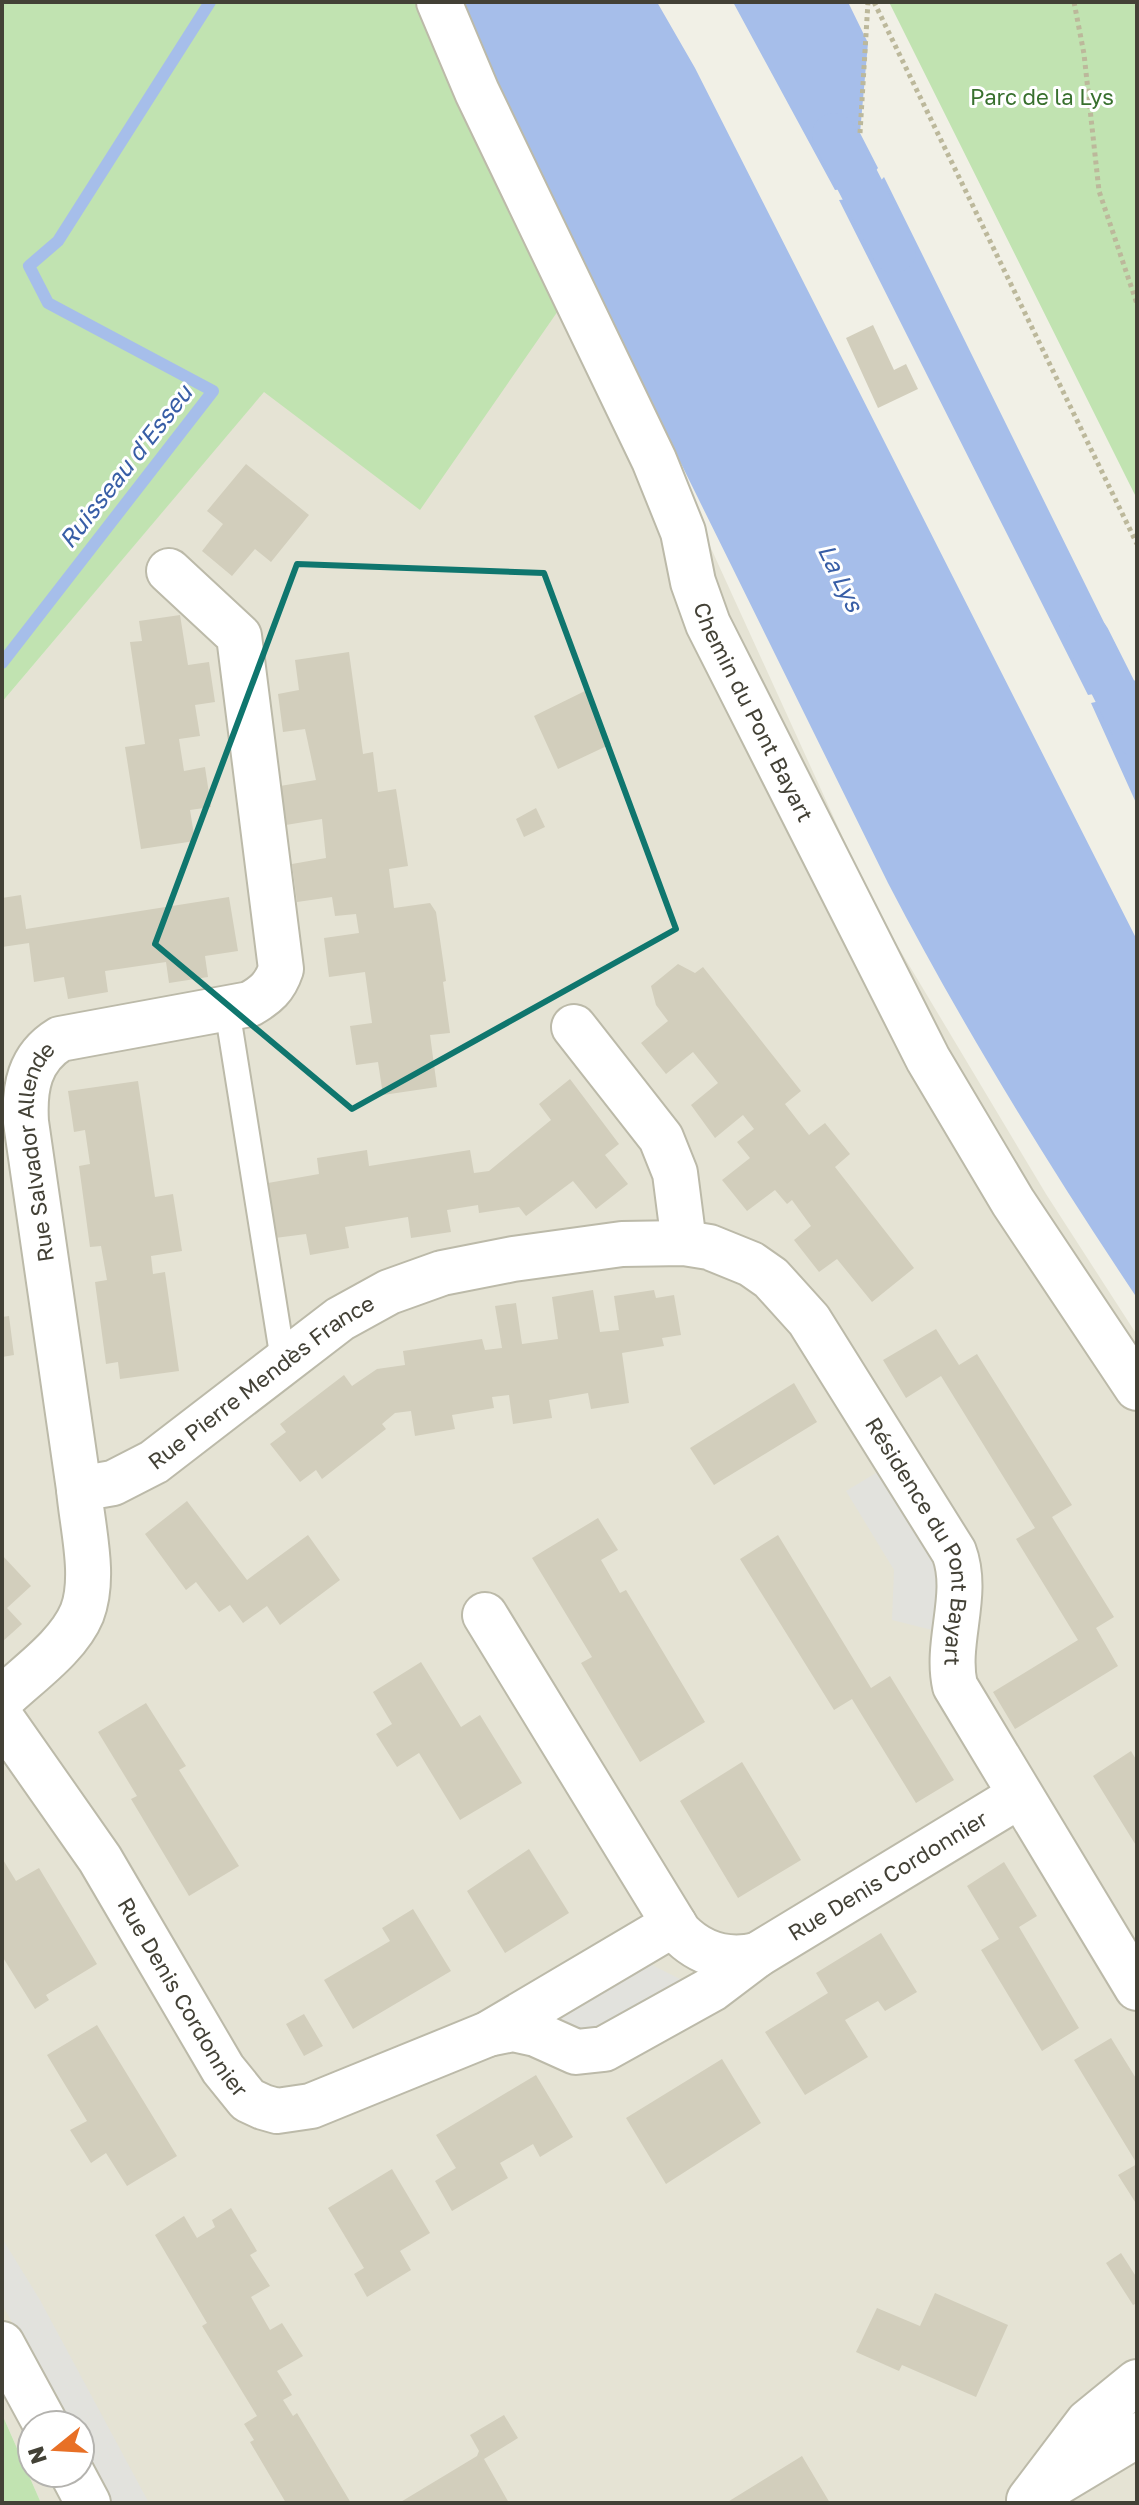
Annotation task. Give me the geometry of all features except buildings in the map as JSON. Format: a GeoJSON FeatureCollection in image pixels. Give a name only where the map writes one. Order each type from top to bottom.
{"type":"FeatureCollection","features":[{"type":"Feature","properties":{"kind":"street","name":"Chemin du Pont Bayart"},"geometry":{"type":"LineString","coordinates":[[439,2],[477,92],[654,460],[683,532],[693,582],[708,624],[892,994],[1013,1202],[1137,1388]]}},
{"type":"Feature","properties":{"kind":"street","name":"Rue Salvador Allende"},"geometry":{"type":"LineString","coordinates":[[79,1489],[26,1122],[29,1076],[48,1047],[60,1039],[250,1004],[265,995],[277,982],[281,969],[239,636],[169,571]]}},
{"type":"Feature","properties":{"kind":"street"},"geometry":{"type":"LineString","coordinates":[[574,1027],[661,1138],[675,1173],[684,1243]]}},
{"type":"Feature","properties":{"kind":"street","name":"Rue Pierre Mendès France"},"geometry":{"type":"LineString","coordinates":[[79,1489],[113,1483],[154,1462],[283,1360],[366,1303],[442,1273],[622,1244],[684,1243],[732,1256],[771,1278],[809,1320],[828,1348]]}},
{"type":"Feature","properties":{"kind":"street","name":"Résidence du Pont Bayart"},"geometry":{"type":"LineString","coordinates":[[828,1348],[954,1552],[959,1576],[952,1652],[955,1686],[1137,1988]]}},
{"type":"Feature","properties":{"kind":"street"},"geometry":{"type":"LineString","coordinates":[[2,1699],[69,1634],[82,1613],[87,1572],[79,1489]]}},
{"type":"Feature","properties":{"kind":"street"},"geometry":{"type":"LineString","coordinates":[[485,1615],[674,1924],[686,1939],[704,1952],[729,1958],[757,1955]]}},
{"type":"Feature","properties":{"kind":"street","name":"Rue Denis Cordonnier"},"geometry":{"type":"LineString","coordinates":[[2,1719],[100,1859],[223,2069],[248,2100],[277,2111],[311,2106],[488,2034],[674,1924]]}},
{"type":"Feature","properties":{"kind":"street","name":"Rue Denis Cordonnier"},"geometry":{"type":"LineString","coordinates":[[488,2034],[513,2029],[536,2034],[576,2052],[596,2053],[712,1989],[757,1955],[1019,1796]]}},
{"type":"Feature","properties":{"kind":"street"},"geometry":{"type":"LineString","coordinates":[[2,2344],[37,2409]]}},
{"type":"Feature","properties":{"kind":"street"},"geometry":{"type":"LineString","coordinates":[[1027,2501],[1088,2422],[1137,2382]]}},
{"type":"Feature","properties":{"kind":"street"},"geometry":{"type":"LineString","coordinates":[[1027,2501],[1126,2449]]}},
{"type":"Feature","properties":{"kind":"lane"},"geometry":{"type":"LineString","coordinates":[[227,1009],[283,1360]]}},
{"type":"Feature","properties":{"kind":"path"},"geometry":{"type":"LineString","coordinates":[[860,133],[871,2]]}},
{"type":"Feature","properties":{"kind":"path"},"geometry":{"type":"LineString","coordinates":[[871,2],[1137,544]]}},
{"type":"Feature","properties":{"kind":"path"},"geometry":{"type":"LineString","coordinates":[[1074,2],[1084,54],[1099,191],[1137,304]]}},
{"type":"Feature","properties":{"kind":"highlighted area"},"geometry":{"type":"Polygon","coordinates":[[[297,564],[544,573],[676,929],[352,1109],[155,944],[297,564]]]}},
{"type":"Feature","properties":{"kind":"shaded area"},"geometry":{"type":"Polygon","coordinates":[[[585,272],[876,910],[1046,1194],[1137,1335],[1137,2503],[41,2503],[35,2489],[96,2489],[96,2409],[16,2409],[16,2446],[2,2414],[2,702],[264,391],[540,335],[585,272]]]}},
{"type":"Feature","properties":{"kind":"shaded area"},"geometry":{"type":"Polygon","coordinates":[[[881,1470],[938,1567],[936,1631],[892,1620],[894,1570],[846,1491],[881,1470]]]}},
{"type":"Feature","properties":{"kind":"shaded area"},"geometry":{"type":"Polygon","coordinates":[[[646,1962],[696,1987],[600,2040],[546,2017],[646,1962]]]}},
{"type":"Feature","properties":{"kind":"shaded area"},"geometry":{"type":"Polygon","coordinates":[[[2,2238],[40,2300],[149,2503],[110,2503],[96,2477],[96,2409],[59,2409],[2,2304],[2,2238]]]}},
{"type":"Feature","properties":{"kind":"green space"},"geometry":{"type":"Polygon","coordinates":[[[2,2],[461,2],[585,272],[420,510],[264,392],[2,702],[2,2]]]}},
{"type":"Feature","properties":{"kind":"green space","name":"Parc de la Lys"},"geometry":{"type":"Polygon","coordinates":[[[889,2],[1137,2],[1137,499],[889,2]]]}},
{"type":"Feature","properties":{"kind":"green space"},"geometry":{"type":"Polygon","coordinates":[[[2,2414],[16,2446],[16,2489],[35,2489],[41,2503],[2,2503],[2,2414]]]}},
{"type":"Feature","properties":{"kind":"water","name":"La Lys"},"geometry":{"type":"Polygon","coordinates":[[[461,2],[657,2],[695,68],[1137,940],[1137,1298],[1007,1094],[888,883],[509,115],[461,2]]]}},
{"type":"Feature","properties":{"kind":"water"},"geometry":{"type":"Polygon","coordinates":[[[733,2],[848,2],[868,43],[860,133],[878,168],[862,187],[835,190],[733,2]]]}},
{"type":"Feature","properties":{"kind":"water"},"geometry":{"type":"Polygon","coordinates":[[[884,177],[1129,673],[1115,690],[1088,695],[839,200],[866,197],[884,177]]]}},
{"type":"Feature","properties":{"kind":"water"},"geometry":{"type":"Polygon","coordinates":[[[1135,680],[1137,805],[1091,703],[1118,697],[1135,680]]]}},
{"type":"Feature","properties":{"kind":"waterway","name":"Ruisseau d'Esseu"},"geometry":{"type":"LineString","coordinates":[[2,663],[213,391],[48,303],[29,266],[58,241],[210,2]]}},
{"type":"Feature","properties":{"kind":"waterway"},"geometry":{"type":"LineString","coordinates":[[834,135],[894,251]]}},
{"type":"Feature","properties":{"kind":"waterway"},"geometry":{"type":"LineString","coordinates":[[1088,638],[1137,735]]}}]}
